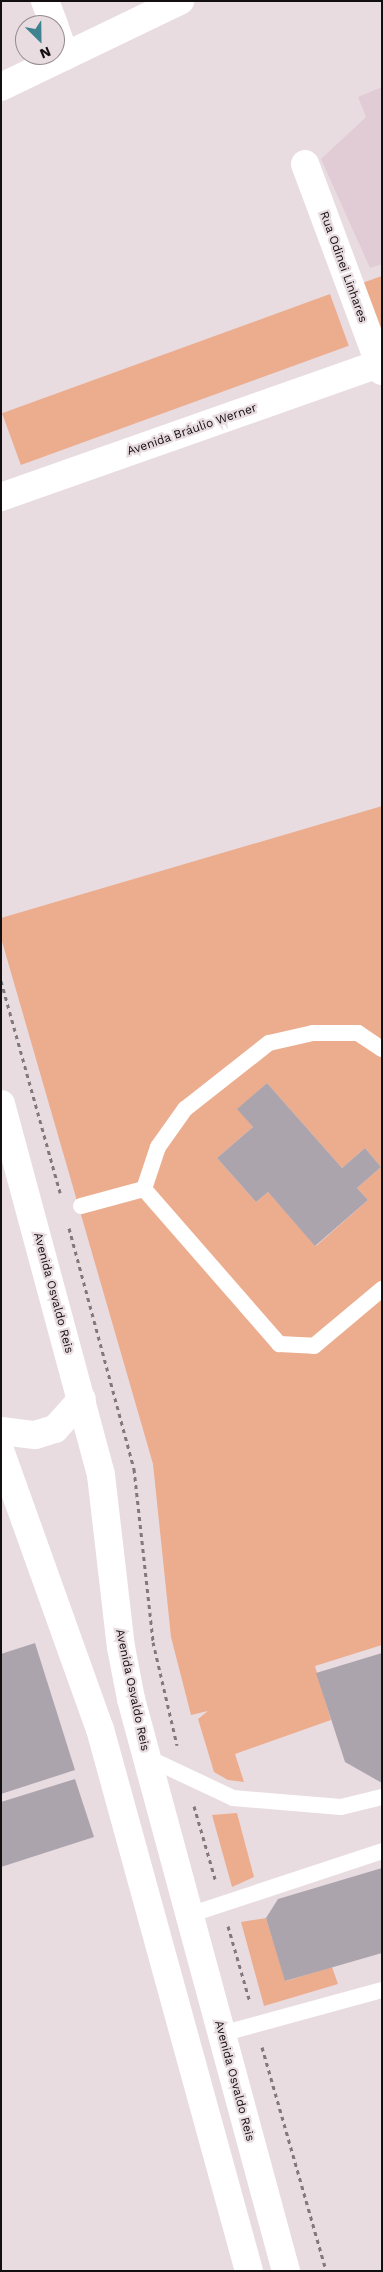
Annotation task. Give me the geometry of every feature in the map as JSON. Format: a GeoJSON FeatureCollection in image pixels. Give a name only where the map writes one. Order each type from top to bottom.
{"type":"FeatureCollection","features":[{"type":"Feature","properties":{"kind":"main road"},"geometry":{"type":"LineString","coordinates":[[45,1],[50,15]]}},
{"type":"Feature","properties":{"kind":"main road"},"geometry":{"type":"LineString","coordinates":[[65,56],[180,1]]}},
{"type":"Feature","properties":{"kind":"main road"},"geometry":{"type":"LineString","coordinates":[[1,87],[46,65]]}},
{"type":"Feature","properties":{"kind":"main road","name":"Rua Odinei Linhares"},"geometry":{"type":"LineString","coordinates":[[305,164],[381,366]]}},
{"type":"Feature","properties":{"kind":"main road","name":"Avenida Bráulio Werner"},"geometry":{"type":"LineString","coordinates":[[1,497],[381,366]]}},
{"type":"Feature","properties":{"kind":"main road","name":"Avenida Osvaldo Reis"},"geometry":{"type":"LineString","coordinates":[[1,1104],[101,1475],[121,1648],[146,1757],[286,2271]]}},
{"type":"Feature","properties":{"kind":"main road"},"geometry":{"type":"LineString","coordinates":[[1,1431],[35,1435],[55,1429],[82,1399]]}},
{"type":"Feature","properties":{"kind":"main road"},"geometry":{"type":"LineString","coordinates":[[1,1454],[100,1729],[249,2271]]}},
{"type":"Feature","properties":{"kind":"lane"},"geometry":{"type":"LineString","coordinates":[[144,1188],[158,1148],[185,1109],[269,1043],[313,1033],[358,1033],[382,1049]]}},
{"type":"Feature","properties":{"kind":"lane"},"geometry":{"type":"LineString","coordinates":[[81,1206],[144,1188]]}},
{"type":"Feature","properties":{"kind":"lane"},"geometry":{"type":"LineString","coordinates":[[144,1188],[279,1344],[314,1346],[382,1289]]}},
{"type":"Feature","properties":{"kind":"lane"},"geometry":{"type":"LineString","coordinates":[[146,1757],[233,1798],[341,1807],[382,1797]]}},
{"type":"Feature","properties":{"kind":"lane"},"geometry":{"type":"LineString","coordinates":[[189,1915],[382,1851]]}},
{"type":"Feature","properties":{"kind":"lane"},"geometry":{"type":"LineString","coordinates":[[221,2034],[382,1990]]}},
{"type":"Feature","properties":{"kind":"shaded area"},"geometry":{"type":"Polygon","coordinates":[[[382,87],[382,264],[370,268],[321,159],[366,117],[358,97],[382,87]]]}},
{"type":"Feature","properties":{"kind":"shaded area"},"geometry":{"type":"Polygon","coordinates":[[[382,276],[382,334],[362,283],[382,276]]]}},
{"type":"Feature","properties":{"kind":"shaded area"},"geometry":{"type":"Polygon","coordinates":[[[330,294],[349,346],[21,465],[2,413],[330,294]]]}},
{"type":"Feature","properties":{"kind":"shaded area"},"geometry":{"type":"Polygon","coordinates":[[[382,806],[382,1645],[315,1666],[331,1720],[235,1754],[244,1782],[228,1780],[214,1772],[198,1719],[208,1711],[191,1715],[171,1637],[153,1464],[1,938],[1,918],[382,806]],[[267,1083],[238,1109],[253,1127],[217,1158],[256,1202],[268,1192],[316,1246],[368,1200],[357,1188],[381,1167],[365,1148],[342,1168],[267,1083]]]}},
{"type":"Feature","properties":{"kind":"shaded area"},"geometry":{"type":"Polygon","coordinates":[[[237,1813],[254,1877],[232,1887],[212,1815],[237,1813]]]}},
{"type":"Feature","properties":{"kind":"shaded area"},"geometry":{"type":"Polygon","coordinates":[[[266,1918],[286,1981],[332,1967],[338,1984],[264,2006],[241,1922],[266,1918]]]}},
{"type":"Feature","properties":{"kind":"building"},"geometry":{"type":"Polygon","coordinates":[[[267,1083],[342,1168],[365,1148],[381,1167],[357,1188],[368,1200],[315,1246],[268,1192],[256,1202],[217,1158],[253,1127],[237,1109],[267,1083]]]}},
{"type":"Feature","properties":{"kind":"building"},"geometry":{"type":"Polygon","coordinates":[[[35,1643],[75,1770],[1,1794],[1,1654],[35,1643]]]}},
{"type":"Feature","properties":{"kind":"building"},"geometry":{"type":"Polygon","coordinates":[[[382,1653],[382,1783],[345,1762],[316,1673],[382,1653]]]}},
{"type":"Feature","properties":{"kind":"building"},"geometry":{"type":"Polygon","coordinates":[[[75,1779],[94,1837],[1,1867],[1,1802],[75,1779]]]}},
{"type":"Feature","properties":{"kind":"building"},"geometry":{"type":"Polygon","coordinates":[[[382,1868],[382,1953],[285,1981],[266,1918],[278,1899],[382,1868]]]}}]}
